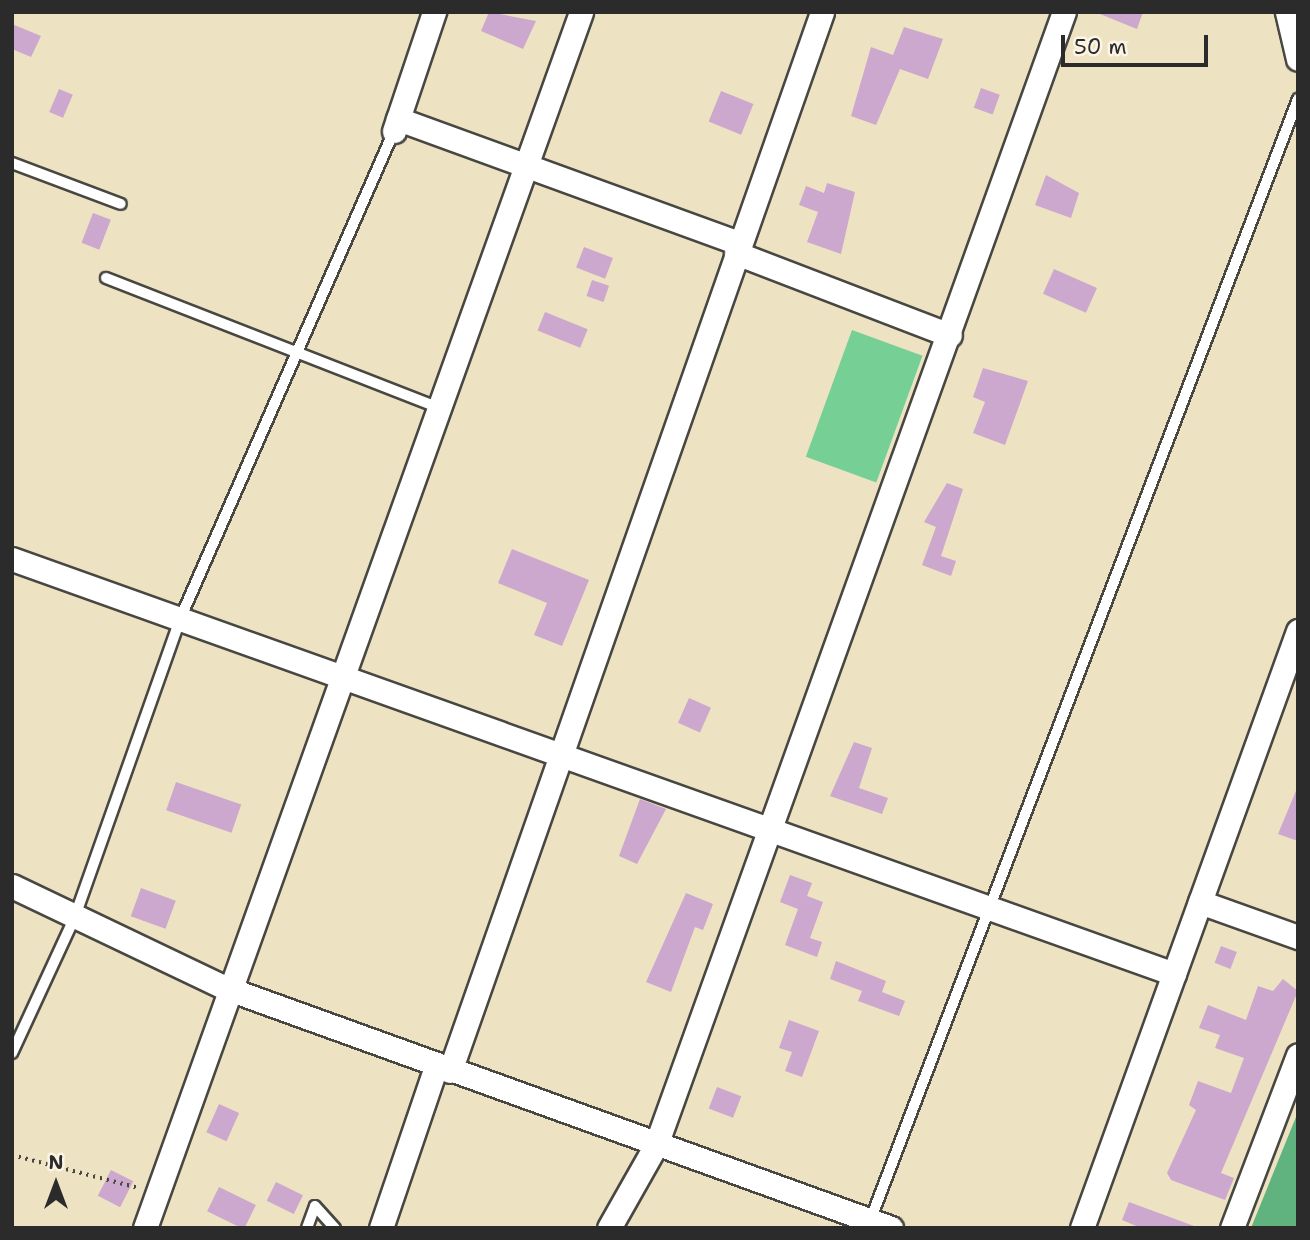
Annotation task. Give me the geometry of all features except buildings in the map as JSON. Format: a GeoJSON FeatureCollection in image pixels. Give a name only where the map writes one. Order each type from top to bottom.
{"type":"FeatureCollection","features":[{"type":"Feature","properties":{"kind":"street"},"geometry":{"type":"LineString","coordinates":[[434,12],[396,125],[529,167],[950,335]]}},
{"type":"Feature","properties":{"kind":"street"},"geometry":{"type":"LineString","coordinates":[[145,1228],[226,989],[529,167],[581,12]]}},
{"type":"Feature","properties":{"kind":"street"},"geometry":{"type":"LineString","coordinates":[[381,1228],[564,756],[737,248],[822,12]]}},
{"type":"Feature","properties":{"kind":"street"},"geometry":{"type":"LineString","coordinates":[[608,1228],[656,1145],[950,335],[1064,12]]}},
{"type":"Feature","properties":{"kind":"street"},"geometry":{"type":"LineString","coordinates":[[1287,12],[1298,58]]}},
{"type":"Feature","properties":{"kind":"street"},"geometry":{"type":"LineString","coordinates":[[12,559],[1174,974]]}},
{"type":"Feature","properties":{"kind":"street"},"geometry":{"type":"LineString","coordinates":[[1082,1228],[1298,631]]}},
{"type":"Feature","properties":{"kind":"street"},"geometry":{"type":"LineString","coordinates":[[12,886],[74,919],[226,989],[877,1225]]}},
{"type":"Feature","properties":{"kind":"street"},"geometry":{"type":"LineString","coordinates":[[1200,902],[1298,937]]}},
{"type":"Feature","properties":{"kind":"street"},"geometry":{"type":"LineString","coordinates":[[1232,1228],[1298,1055]]}},
{"type":"Feature","properties":{"kind":"lane"},"geometry":{"type":"LineString","coordinates":[[877,1225],[990,908],[1298,99]]}},
{"type":"Feature","properties":{"kind":"lane"},"geometry":{"type":"LineString","coordinates":[[12,1054],[74,919],[180,619],[396,125]]}},
{"type":"Feature","properties":{"kind":"lane"},"geometry":{"type":"LineString","coordinates":[[12,163],[121,204]]}},
{"type":"Feature","properties":{"kind":"lane"},"geometry":{"type":"LineString","coordinates":[[106,278],[440,408]]}},
{"type":"Feature","properties":{"kind":"lane"},"geometry":{"type":"LineString","coordinates":[[307,1228],[315,1206],[335,1228]]}},
{"type":"Feature","properties":{"kind":"path"},"geometry":{"type":"LineString","coordinates":[[12,1155],[147,1190]]}},
{"type":"Feature","properties":{"kind":"green space"},"geometry":{"type":"Polygon","coordinates":[[[852,330],[922,356],[876,483],[806,457],[852,330]]]}},
{"type":"Feature","properties":{"kind":"green space"},"geometry":{"type":"Polygon","coordinates":[[[1298,1112],[1298,1228],[1251,1228],[1298,1112]]]}}]}
